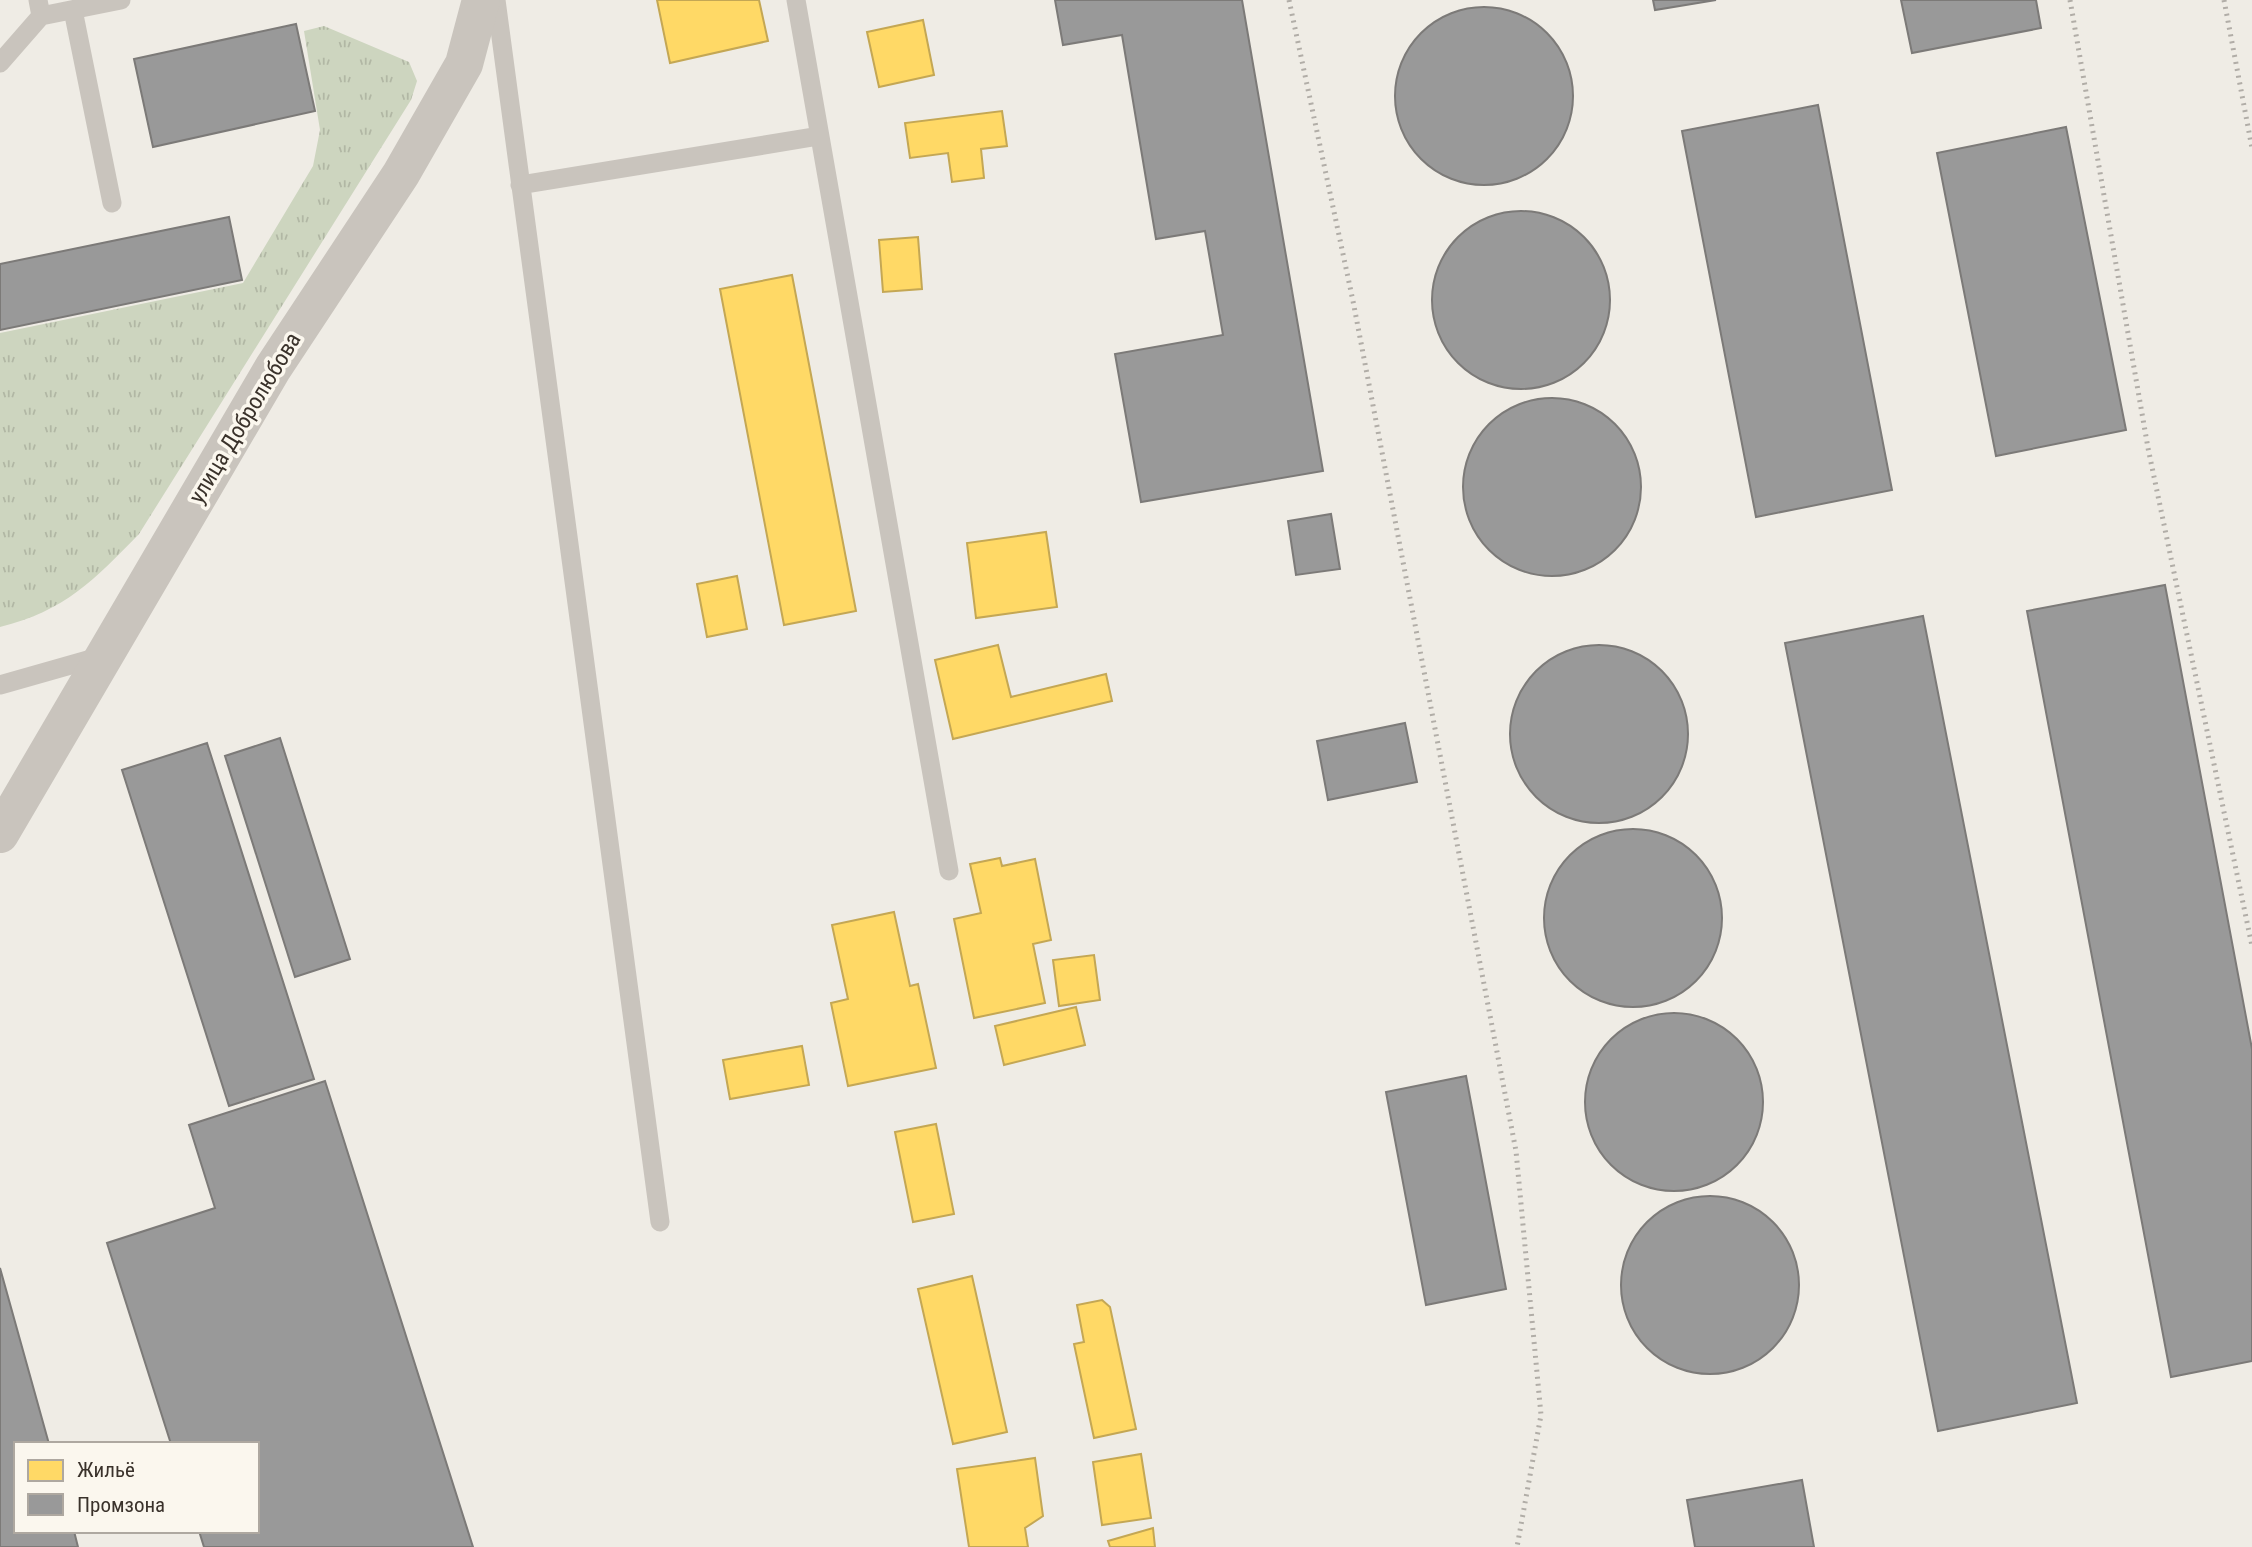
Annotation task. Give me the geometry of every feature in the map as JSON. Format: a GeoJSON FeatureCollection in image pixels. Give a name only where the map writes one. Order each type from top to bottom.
{"type":"FeatureCollection","features":[{"type":"Feature","properties":{"kind":"street","name":"улица Добролюбова"},"geometry":{"type":"LineString","coordinates":[[0,834],[274,368],[408,163],[464,64],[481,0]]}},
{"type":"Feature","properties":{"kind":"lane"},"geometry":{"type":"LineString","coordinates":[[0,63],[39,8],[73,10],[121,0]]}},
{"type":"Feature","properties":{"kind":"lane"},"geometry":{"type":"LineString","coordinates":[[496,0],[660,1222]]}},
{"type":"Feature","properties":{"kind":"lane"},"geometry":{"type":"LineString","coordinates":[[796,0],[949,871]]}},
{"type":"Feature","properties":{"kind":"lane"},"geometry":{"type":"LineString","coordinates":[[73,10],[113,203]]}},
{"type":"Feature","properties":{"kind":"lane"},"geometry":{"type":"LineString","coordinates":[[520,185],[819,136]]}},
{"type":"Feature","properties":{"kind":"lane"},"geometry":{"type":"LineString","coordinates":[[0,685],[103,656]]}},
{"type":"Feature","properties":{"kind":"green space"},"geometry":{"type":"Polygon","coordinates":[[[324,26],[409,62],[417,81],[411,100],[139,534],[107,566],[61,603],[0,627],[0,333],[243,283],[313,166],[320,130],[304,31],[324,26]]]}},
{"type":"Feature","properties":{"kind":"building: Жильё"},"geometry":{"type":"Polygon","coordinates":[[[657,0],[759,0],[768,41],[670,63],[657,0]]]}},
{"type":"Feature","properties":{"kind":"building: Жильё"},"geometry":{"type":"Polygon","coordinates":[[[923,20],[934,75],[879,87],[867,32],[923,20]]]}},
{"type":"Feature","properties":{"kind":"building: Жильё"},"geometry":{"type":"Polygon","coordinates":[[[1002,111],[1007,146],[981,149],[984,178],[952,182],[948,153],[910,158],[905,123],[1002,111]]]}},
{"type":"Feature","properties":{"kind":"building: Жильё"},"geometry":{"type":"Polygon","coordinates":[[[918,237],[922,289],[883,292],[879,240],[918,237]]]}},
{"type":"Feature","properties":{"kind":"building: Жильё"},"geometry":{"type":"Polygon","coordinates":[[[792,275],[856,611],[784,625],[720,289],[792,275]]]}},
{"type":"Feature","properties":{"kind":"building: Жильё"},"geometry":{"type":"Polygon","coordinates":[[[1046,532],[1057,607],[976,618],[967,543],[1046,532]]]}},
{"type":"Feature","properties":{"kind":"building: Жильё"},"geometry":{"type":"Polygon","coordinates":[[[737,576],[747,629],[707,637],[697,584],[737,576]]]}},
{"type":"Feature","properties":{"kind":"building: Жильё"},"geometry":{"type":"Polygon","coordinates":[[[998,645],[1011,697],[1106,674],[1112,701],[953,739],[935,660],[998,645]]]}},
{"type":"Feature","properties":{"kind":"building: Жильё"},"geometry":{"type":"Polygon","coordinates":[[[1000,858],[1002,866],[1035,859],[1051,940],[1033,944],[1045,1003],[974,1018],[954,919],[981,913],[970,864],[1000,858]]]}},
{"type":"Feature","properties":{"kind":"building: Жильё"},"geometry":{"type":"Polygon","coordinates":[[[894,912],[910,986],[918,984],[936,1068],[848,1086],[831,1003],[848,999],[832,925],[894,912]]]}},
{"type":"Feature","properties":{"kind":"building: Жильё"},"geometry":{"type":"Polygon","coordinates":[[[1094,955],[1100,1000],[1059,1006],[1053,960],[1094,955]]]}},
{"type":"Feature","properties":{"kind":"building: Жильё"},"geometry":{"type":"Polygon","coordinates":[[[1076,1007],[1085,1045],[1004,1065],[995,1026],[1076,1007]]]}},
{"type":"Feature","properties":{"kind":"building: Жильё"},"geometry":{"type":"Polygon","coordinates":[[[802,1046],[809,1085],[730,1099],[723,1060],[802,1046]]]}},
{"type":"Feature","properties":{"kind":"building: Жильё"},"geometry":{"type":"Polygon","coordinates":[[[936,1124],[954,1214],[913,1222],[895,1132],[936,1124]]]}},
{"type":"Feature","properties":{"kind":"building: Жильё"},"geometry":{"type":"Polygon","coordinates":[[[972,1276],[1007,1432],[953,1444],[918,1289],[972,1276]]]}},
{"type":"Feature","properties":{"kind":"building: Жильё"},"geometry":{"type":"Polygon","coordinates":[[[1102,1300],[1110,1307],[1136,1429],[1094,1438],[1074,1344],[1084,1342],[1077,1305],[1102,1300]]]}},
{"type":"Feature","properties":{"kind":"building: Жильё"},"geometry":{"type":"Polygon","coordinates":[[[1141,1454],[1151,1518],[1102,1525],[1093,1462],[1141,1454]]]}},
{"type":"Feature","properties":{"kind":"building: Жильё"},"geometry":{"type":"Polygon","coordinates":[[[1035,1458],[1043,1516],[1025,1528],[1028,1547],[969,1547],[957,1469],[1035,1458]]]}},
{"type":"Feature","properties":{"kind":"building: Жильё"},"geometry":{"type":"Polygon","coordinates":[[[1153,1528],[1155,1547],[1110,1547],[1108,1541],[1153,1528]]]}},
{"type":"Feature","properties":{"kind":"building: Промзона"},"geometry":{"type":"Polygon","coordinates":[[[1055,0],[1242,0],[1323,471],[1141,502],[1115,354],[1223,335],[1205,231],[1156,239],[1122,35],[1063,45],[1055,0]]]}},
{"type":"Feature","properties":{"kind":"building: Промзона"},"geometry":{"type":"Polygon","coordinates":[[[1653,0],[1716,0],[1655,10],[1653,0]]]}},
{"type":"Feature","properties":{"kind":"building: Промзона"},"geometry":{"type":"Polygon","coordinates":[[[1901,0],[2036,0],[2041,28],[1912,53],[1901,0]]]}},
{"type":"Feature","properties":{"kind":"building: Промзона"},"geometry":{"type":"Polygon","coordinates":[[[1484,7],[1518,14],[1547,33],[1566,62],[1573,96],[1566,130],[1547,159],[1518,178],[1484,185],[1450,178],[1421,159],[1402,130],[1395,96],[1402,62],[1421,33],[1450,14],[1484,7]]]}},
{"type":"Feature","properties":{"kind":"building: Промзона"},"geometry":{"type":"Polygon","coordinates":[[[296,24],[315,111],[153,147],[134,59],[296,24]]]}},
{"type":"Feature","properties":{"kind":"building: Промзона"},"geometry":{"type":"Polygon","coordinates":[[[1818,105],[1892,490],[1756,517],[1682,131],[1818,105]]]}},
{"type":"Feature","properties":{"kind":"building: Промзона"},"geometry":{"type":"Polygon","coordinates":[[[2066,127],[2126,430],[1996,456],[1937,153],[2066,127]]]}},
{"type":"Feature","properties":{"kind":"building: Промзона"},"geometry":{"type":"Polygon","coordinates":[[[1521,211],[1555,218],[1584,237],[1603,266],[1610,300],[1603,334],[1584,363],[1555,382],[1521,389],[1487,382],[1458,363],[1439,334],[1432,300],[1439,266],[1458,237],[1487,218],[1521,211]]]}},
{"type":"Feature","properties":{"kind":"building: Промзона"},"geometry":{"type":"Polygon","coordinates":[[[229,217],[242,280],[0,330],[0,264],[229,217]]]}},
{"type":"Feature","properties":{"kind":"building: Промзона"},"geometry":{"type":"Polygon","coordinates":[[[1552,398],[1586,405],[1615,424],[1634,453],[1641,487],[1634,521],[1615,550],[1586,569],[1552,576],[1518,569],[1489,550],[1470,521],[1463,487],[1470,453],[1489,424],[1518,405],[1552,398]]]}},
{"type":"Feature","properties":{"kind":"building: Промзона"},"geometry":{"type":"Polygon","coordinates":[[[1331,514],[1340,569],[1296,575],[1288,521],[1331,514]]]}},
{"type":"Feature","properties":{"kind":"building: Промзона"},"geometry":{"type":"Polygon","coordinates":[[[2165,585],[2252,1049],[2252,1361],[2171,1377],[2027,611],[2165,585]]]}},
{"type":"Feature","properties":{"kind":"building: Промзона"},"geometry":{"type":"Polygon","coordinates":[[[1923,616],[2077,1403],[1938,1431],[1785,643],[1923,616]]]}},
{"type":"Feature","properties":{"kind":"building: Промзона"},"geometry":{"type":"Polygon","coordinates":[[[1599,645],[1633,652],[1662,671],[1681,700],[1688,734],[1681,768],[1662,797],[1633,816],[1599,823],[1565,816],[1536,797],[1517,768],[1510,734],[1517,700],[1536,671],[1565,652],[1599,645]]]}},
{"type":"Feature","properties":{"kind":"building: Промзона"},"geometry":{"type":"Polygon","coordinates":[[[1405,723],[1417,782],[1328,800],[1317,741],[1405,723]]]}},
{"type":"Feature","properties":{"kind":"building: Промзона"},"geometry":{"type":"Polygon","coordinates":[[[280,738],[350,959],[295,977],[225,756],[280,738]]]}},
{"type":"Feature","properties":{"kind":"building: Промзона"},"geometry":{"type":"Polygon","coordinates":[[[207,743],[314,1079],[229,1106],[122,770],[207,743]]]}},
{"type":"Feature","properties":{"kind":"building: Промзона"},"geometry":{"type":"Polygon","coordinates":[[[1633,829],[1667,836],[1696,855],[1715,884],[1722,918],[1715,952],[1696,981],[1667,1000],[1633,1007],[1599,1000],[1570,981],[1551,952],[1544,918],[1551,884],[1570,855],[1599,836],[1633,829]]]}},
{"type":"Feature","properties":{"kind":"building: Промзона"},"geometry":{"type":"Polygon","coordinates":[[[1674,1013],[1708,1020],[1737,1039],[1756,1068],[1763,1102],[1756,1136],[1737,1165],[1708,1184],[1674,1191],[1640,1184],[1611,1165],[1592,1136],[1585,1102],[1592,1068],[1611,1039],[1640,1020],[1674,1013]]]}},
{"type":"Feature","properties":{"kind":"building: Промзона"},"geometry":{"type":"Polygon","coordinates":[[[1466,1076],[1506,1289],[1426,1305],[1386,1092],[1466,1076]]]}},
{"type":"Feature","properties":{"kind":"building: Промзона"},"geometry":{"type":"Polygon","coordinates":[[[325,1081],[473,1547],[204,1547],[200,1533],[259,1533],[259,1442],[170,1442],[107,1243],[215,1208],[189,1125],[325,1081]]]}},
{"type":"Feature","properties":{"kind":"building: Промзона"},"geometry":{"type":"Polygon","coordinates":[[[1710,1196],[1744,1203],[1773,1222],[1792,1251],[1799,1285],[1792,1319],[1773,1348],[1744,1367],[1710,1374],[1676,1367],[1647,1348],[1628,1319],[1621,1285],[1628,1251],[1647,1222],[1676,1203],[1710,1196]]]}},
{"type":"Feature","properties":{"kind":"building: Промзона"},"geometry":{"type":"Polygon","coordinates":[[[0,1268],[48,1442],[14,1442],[14,1533],[74,1533],[78,1547],[0,1547],[0,1268]]]}},
{"type":"Feature","properties":{"kind":"building: Промзона"},"geometry":{"type":"Polygon","coordinates":[[[1802,1480],[1814,1547],[1695,1547],[1687,1500],[1802,1480]]]}},
{"type":"Feature","properties":{"kind":"railway"},"geometry":{"type":"LineString","coordinates":[[1289,0],[1353,301],[1516,1151],[1541,1415],[1517,1547]]}},
{"type":"Feature","properties":{"kind":"railway"},"geometry":{"type":"LineString","coordinates":[[2070,0],[2148,448],[2252,946]]}},
{"type":"Feature","properties":{"kind":"railway"},"geometry":{"type":"LineString","coordinates":[[2224,0],[2252,148]]}}]}
